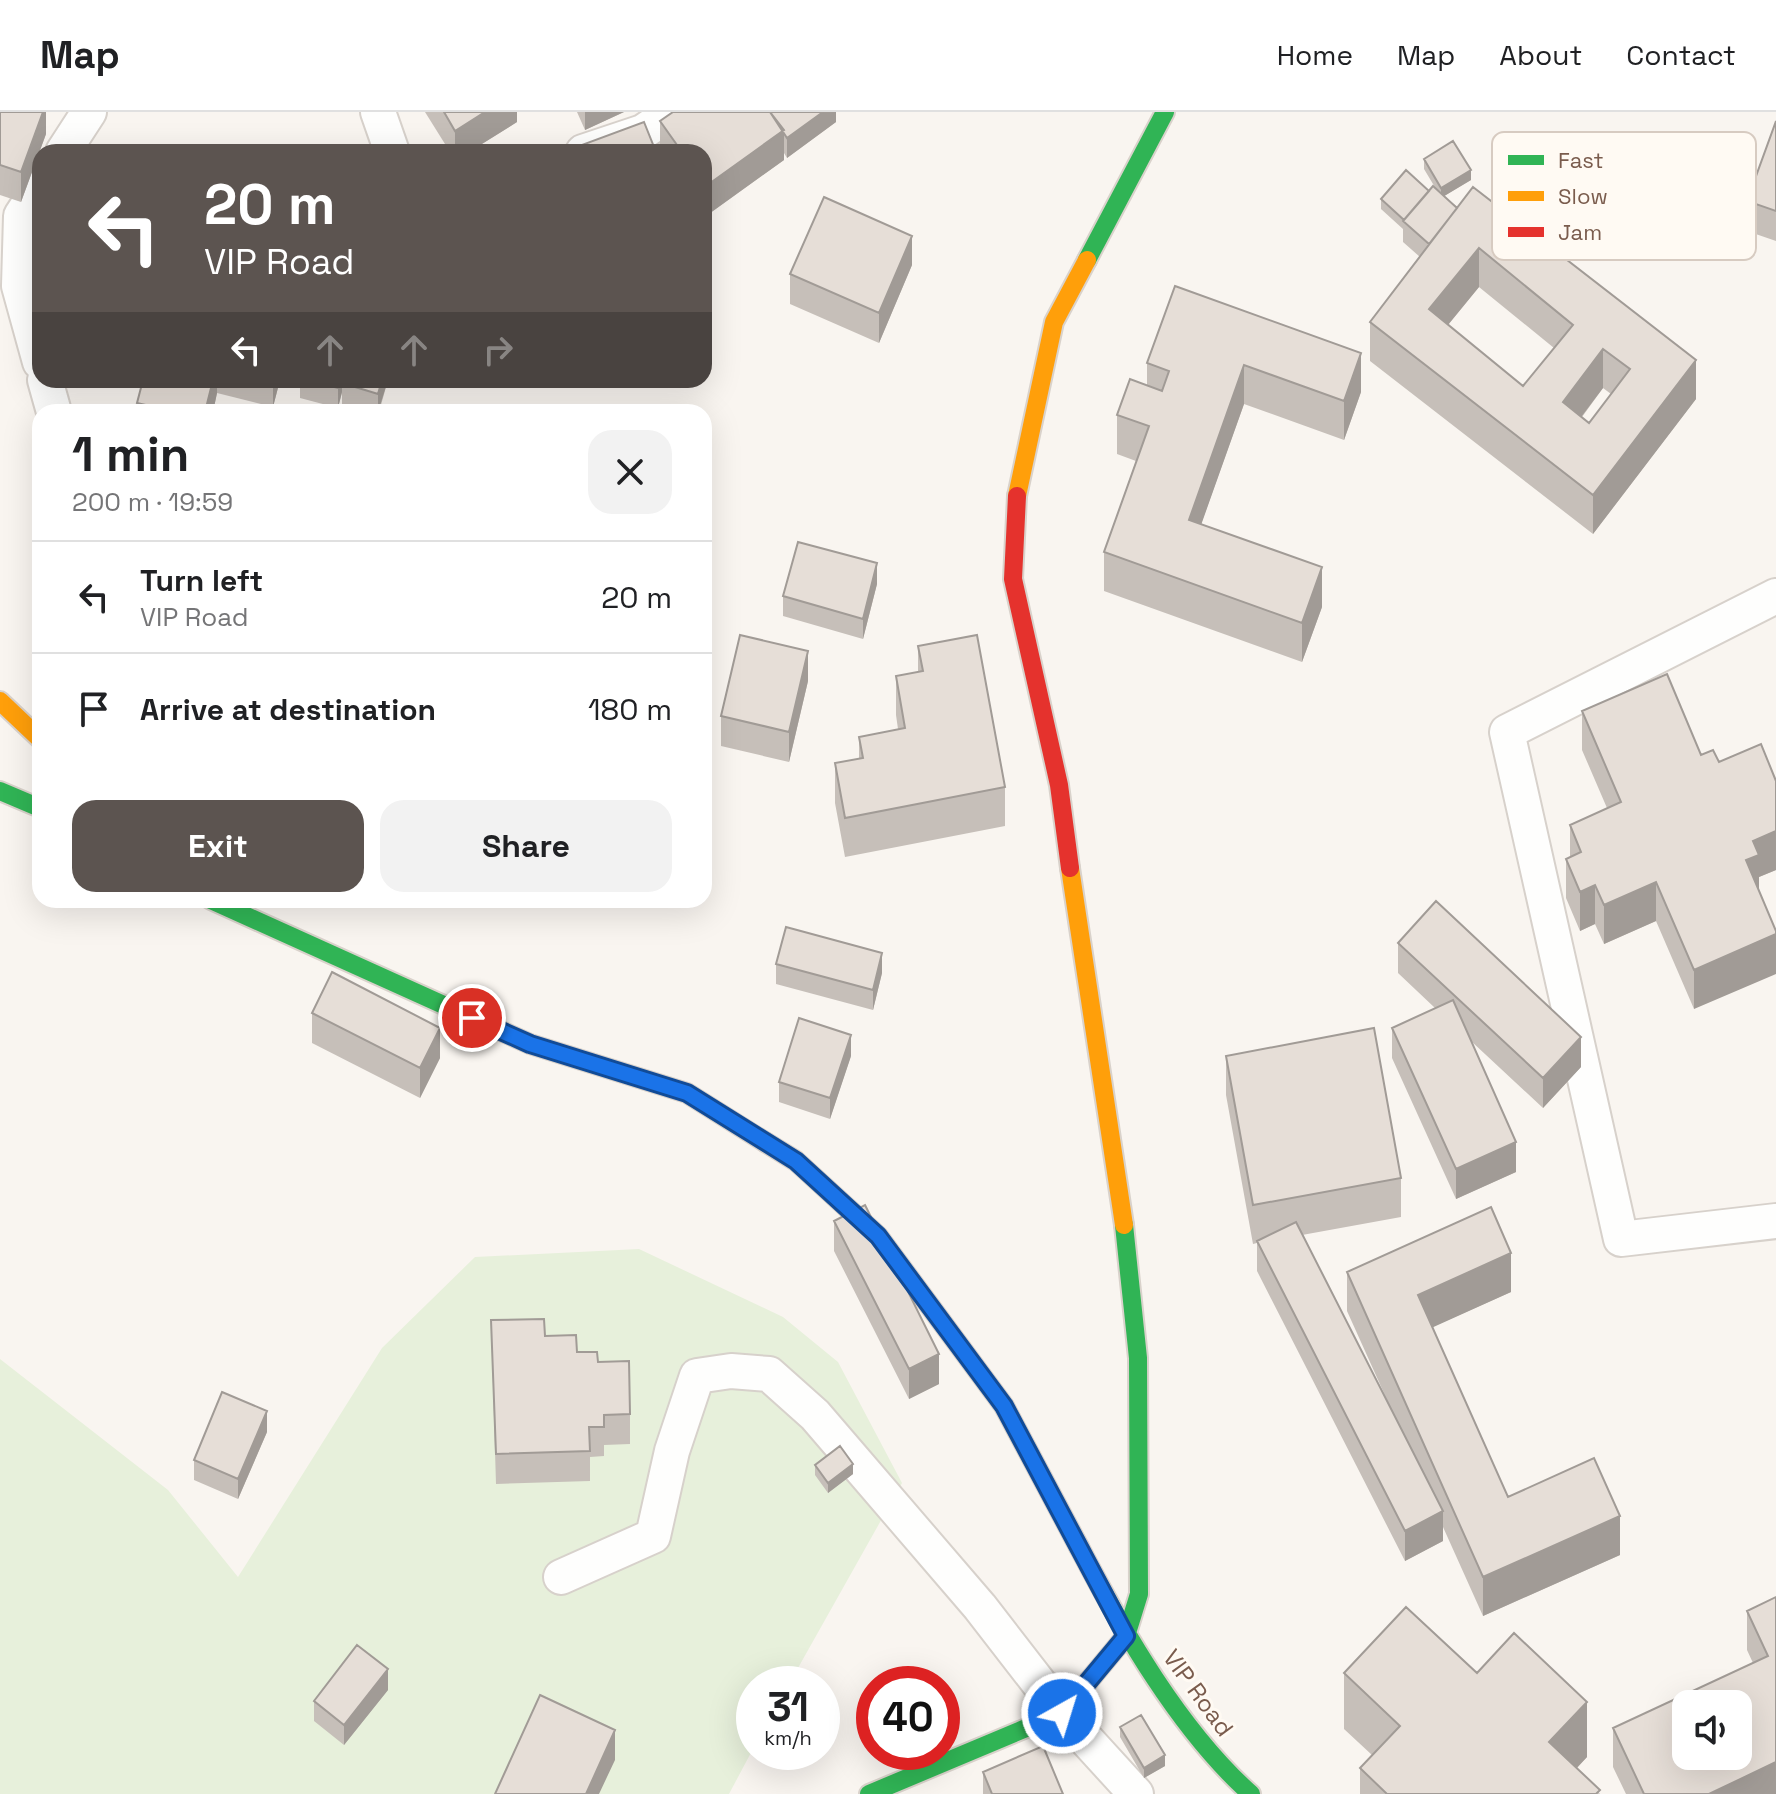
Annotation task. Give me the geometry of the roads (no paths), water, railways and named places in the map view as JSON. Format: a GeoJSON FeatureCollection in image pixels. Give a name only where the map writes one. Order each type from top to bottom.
{"type":"FeatureCollection","features":[{"type":"Feature","properties":{"kind":"street"},"geometry":{"type":"LineString","coordinates":[[68,144],[89,112]]}},
{"type":"Feature","properties":{"kind":"street"},"geometry":{"type":"LineString","coordinates":[[378,112],[389,144]]}},
{"type":"Feature","properties":{"kind":"street"},"geometry":{"type":"LineString","coordinates":[[607,144],[643,132],[672,112]]}},
{"type":"Feature","properties":{"kind":"street"},"geometry":{"type":"LineString","coordinates":[[869,1794],[1062,1713],[1126,1636],[1139,1594],[1138,1358],[1123,1225],[1084,974],[1059,785],[1013,579],[1018,481],[1054,322],[1165,112]]}},
{"type":"Feature","properties":{"kind":"street"},"geometry":{"type":"LineString","coordinates":[[32,199],[21,216],[19,286],[32,333]]}},
{"type":"Feature","properties":{"kind":"street"},"geometry":{"type":"LineString","coordinates":[[1776,596],[1507,732],[1621,1239],[1776,1221]]}},
{"type":"Feature","properties":{"kind":"street"},"geometry":{"type":"LineString","coordinates":[[0,701],[32,731]]}},
{"type":"Feature","properties":{"kind":"street"},"geometry":{"type":"LineString","coordinates":[[0,791],[32,805]]}},
{"type":"Feature","properties":{"kind":"street","name":"VIP Road"},"geometry":{"type":"LineString","coordinates":[[229,908],[530,1044],[687,1093],[796,1161],[878,1236],[1004,1406],[1126,1636],[1224,1770],[1251,1794]]}},
{"type":"Feature","properties":{"kind":"street"},"geometry":{"type":"LineString","coordinates":[[561,1577],[653,1536],[672,1451],[697,1376],[731,1371],[769,1374],[815,1415],[861,1466],[916,1536],[980,1607],[1062,1713],[1136,1794]]}}]}
